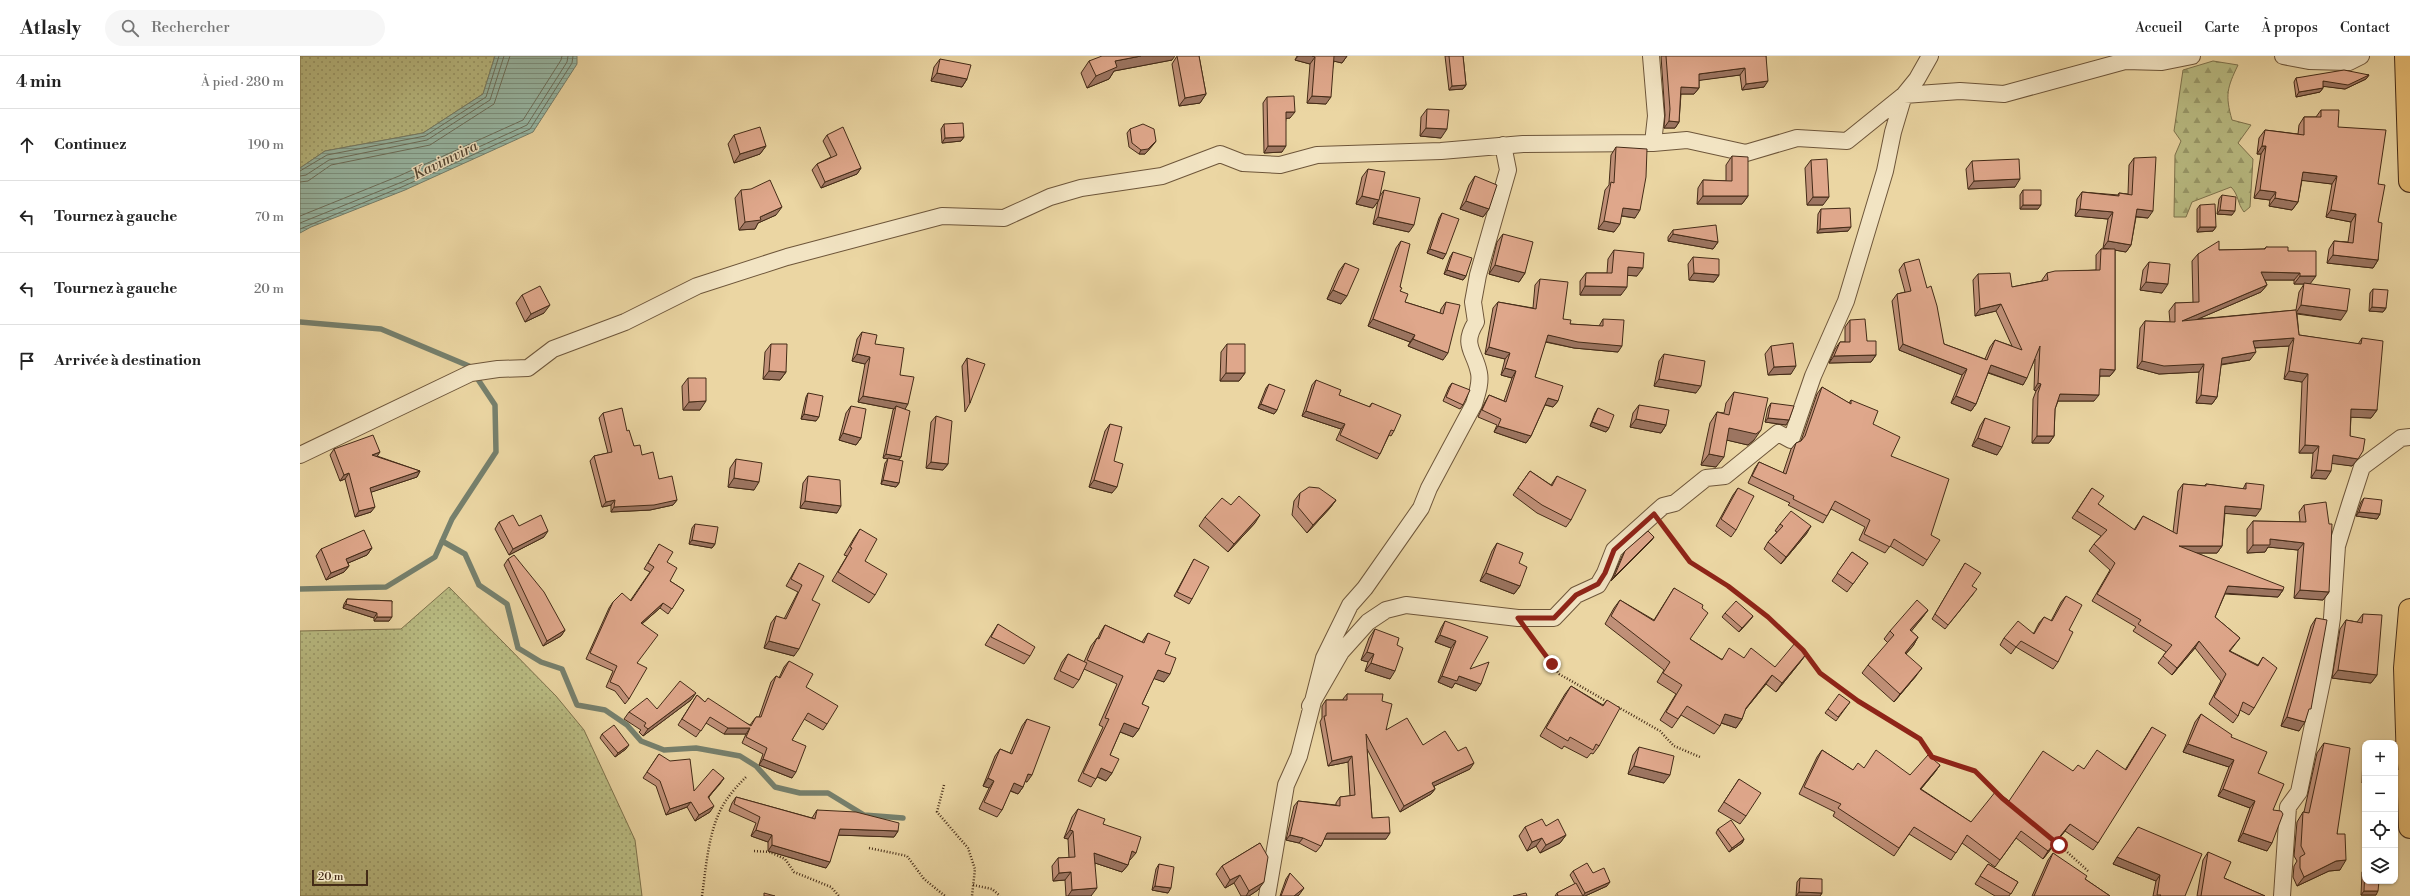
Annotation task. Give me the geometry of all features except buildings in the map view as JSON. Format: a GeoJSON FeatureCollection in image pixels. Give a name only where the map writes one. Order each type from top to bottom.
{"type":"FeatureCollection","features":[{"type":"Feature","properties":{"kind":"highway"},"geometry":{"type":"LineString","coordinates":[[2406,56],[2410,181]]}},
{"type":"Feature","properties":{"kind":"highway"},"geometry":{"type":"LineString","coordinates":[[2410,610],[2407,667],[2410,827]]}},
{"type":"Feature","properties":{"kind":"street"},"geometry":{"type":"LineString","coordinates":[[1651,56],[1656,116],[1653,143]]}},
{"type":"Feature","properties":{"kind":"street"},"geometry":{"type":"LineString","coordinates":[[300,455],[471,373],[498,369],[528,368],[553,349],[625,322],[697,286],[786,257],[942,216],[1004,218],[1050,197],[1081,188],[1162,176],[1220,154],[1243,163],[1280,165],[1317,155],[1441,151],[1503,145],[1572,142],[1653,143],[1687,140],[1746,153],[1797,138],[1847,141],[1904,95],[1917,79],[1930,56]]}},
{"type":"Feature","properties":{"kind":"street"},"geometry":{"type":"LineString","coordinates":[[1904,95],[1960,91],[2004,94],[2125,61],[2162,62],[2192,56]]}},
{"type":"Feature","properties":{"kind":"street"},"geometry":{"type":"LineString","coordinates":[[2282,56],[2349,62],[2361,56]]}},
{"type":"Feature","properties":{"kind":"street"},"geometry":{"type":"LineString","coordinates":[[1310,706],[1341,652],[1368,622],[1386,610],[1406,605],[1518,618],[1554,618],[1576,595],[1598,584],[1605,573],[1614,550],[1663,506],[1675,503],[1706,478],[1725,476],[1778,433],[1791,440],[1815,370],[1846,301],[1885,171],[1893,132],[1904,95]]}},
{"type":"Feature","properties":{"kind":"street"},"geometry":{"type":"LineString","coordinates":[[1266,896],[1286,785],[1299,756],[1310,706],[1324,658],[1350,605],[1366,588],[1421,508],[1429,488],[1474,404],[1478,389],[1479,372],[1469,344],[1472,328],[1476,322],[1473,302],[1488,233],[1508,170],[1503,145]]}},
{"type":"Feature","properties":{"kind":"street"},"geometry":{"type":"LineString","coordinates":[[2282,896],[2288,807],[2299,792],[2324,672],[2332,618],[2336,546],[2362,467],[2401,438],[2410,437]]}},
{"type":"Feature","properties":{"kind":"path"},"geometry":{"type":"LineString","coordinates":[[1654,514],[1690,562],[1728,586],[1768,617],[1803,650],[1820,673],[1858,701],[1920,739],[1932,757],[1975,771],[2002,798]]}},
{"type":"Feature","properties":{"kind":"path"},"geometry":{"type":"LineString","coordinates":[[1518,618],[1559,674],[1660,731],[1674,746],[1700,757]]}},
{"type":"Feature","properties":{"kind":"path"},"geometry":{"type":"LineString","coordinates":[[702,896],[712,836],[720,810],[733,790],[747,776]]}},
{"type":"Feature","properties":{"kind":"path"},"geometry":{"type":"LineString","coordinates":[[944,785],[937,812],[968,848],[975,869],[972,896]]}},
{"type":"Feature","properties":{"kind":"path"},"geometry":{"type":"LineString","coordinates":[[2051,837],[2088,871]]}},
{"type":"Feature","properties":{"kind":"path"},"geometry":{"type":"LineString","coordinates":[[869,848],[907,856],[924,879],[944,896]]}},
{"type":"Feature","properties":{"kind":"path"},"geometry":{"type":"LineString","coordinates":[[754,851],[770,852],[785,859],[794,872],[831,887],[839,896]]}},
{"type":"Feature","properties":{"kind":"path"},"geometry":{"type":"LineString","coordinates":[[973,885],[992,889],[1000,896]]}},
{"type":"Feature","properties":{"kind":"green space"},"geometry":{"type":"Polygon","coordinates":[[[300,56],[495,56],[483,94],[423,133],[325,151],[300,168],[300,56]]]}},
{"type":"Feature","properties":{"kind":"green space"},"geometry":{"type":"Polygon","coordinates":[[[2213,61],[2238,65],[2229,86],[2228,104],[2232,120],[2251,125],[2238,143],[2253,159],[2250,207],[2244,212],[2231,187],[2192,202],[2186,217],[2174,217],[2175,155],[2181,141],[2174,131],[2183,70],[2213,61]]]}},
{"type":"Feature","properties":{"kind":"green space"},"geometry":{"type":"Polygon","coordinates":[[[449,587],[556,696],[584,730],[635,840],[642,896],[300,896],[300,631],[401,629],[449,587]]]}},
{"type":"Feature","properties":{"kind":"water","name":"Kavimvira"},"geometry":{"type":"Polygon","coordinates":[[[495,56],[577,56],[577,64],[533,132],[405,190],[311,227],[300,233],[300,168],[325,151],[423,133],[483,94],[495,56]]]}},
{"type":"Feature","properties":{"kind":"waterway"},"geometry":{"type":"LineString","coordinates":[[300,322],[381,329],[469,366],[495,405],[496,452],[452,519],[435,557],[386,587],[300,589]]}},
{"type":"Feature","properties":{"kind":"waterway"},"geometry":{"type":"LineString","coordinates":[[442,541],[465,554],[479,585],[507,604],[518,648],[541,662],[562,669],[577,705],[605,710],[627,725],[641,741],[664,750],[696,748],[740,756],[756,766],[775,787],[800,793],[828,793],[864,815],[903,818]]}},
{"type":"Feature","properties":{"kind":"route"},"geometry":{"type":"LineString","coordinates":[[1552,664],[1518,618],[1554,618],[1576,595],[1598,584],[1605,573],[1614,550],[1624,539],[1638,529],[1654,514],[1690,562],[1728,586],[1768,617],[1803,650],[1820,673],[1858,701],[1920,739],[1932,757],[1975,771],[2002,798],[2059,845]]}}]}
